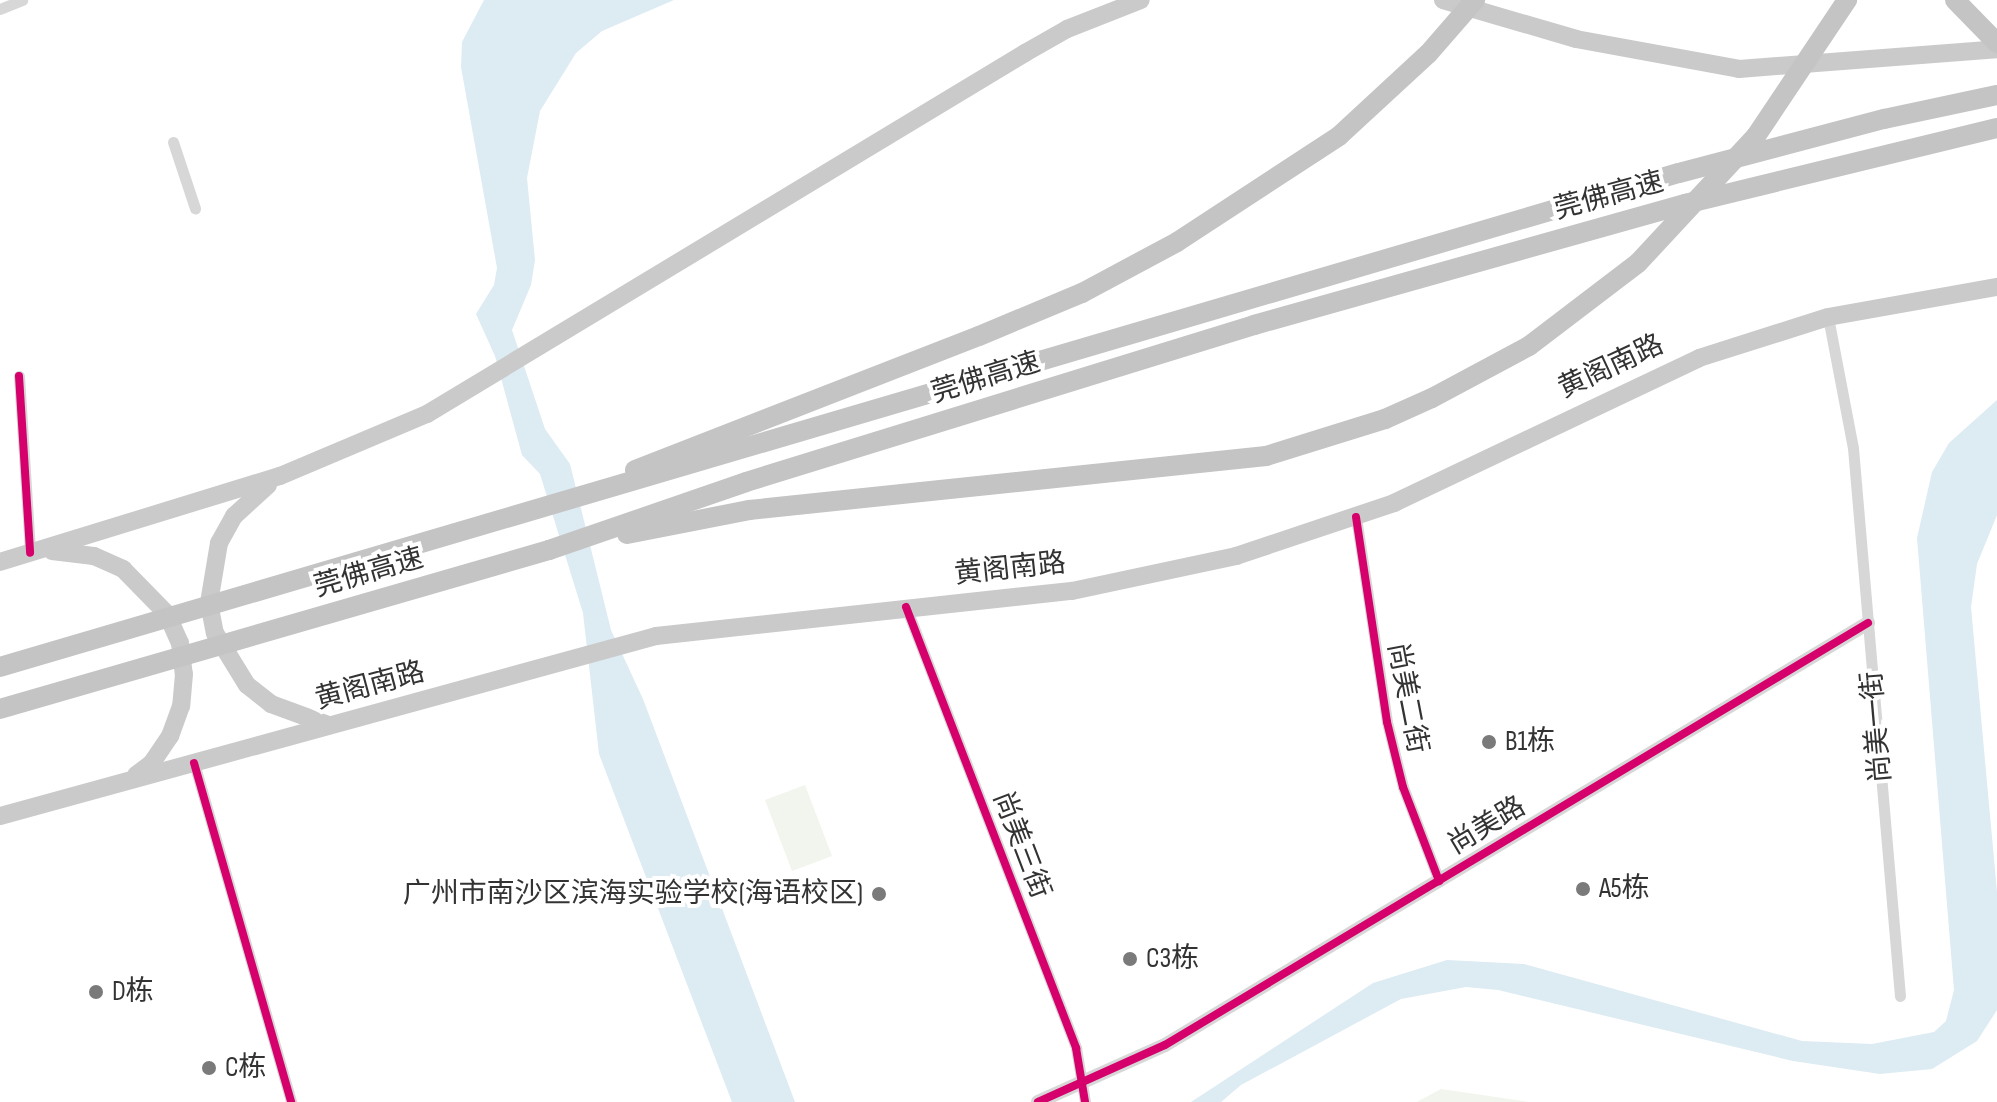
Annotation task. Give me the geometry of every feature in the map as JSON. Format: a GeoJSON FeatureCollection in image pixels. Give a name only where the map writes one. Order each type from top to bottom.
{"type":"FeatureCollection","features":[{"type":"Feature","properties":{"kind":"highway"},"geometry":{"type":"LineString","coordinates":[[553,503],[1082,293],[1177,242],[1339,136],[1428,54],[1475,0]]}},
{"type":"Feature","properties":{"kind":"highway"},"geometry":{"type":"LineString","coordinates":[[549,550],[749,510],[1213,464],[1266,456],[1385,419],[1482,373],[1580,310],[1638,263],[1727,169],[1800,76],[1847,0]]}},
{"type":"Feature","properties":{"kind":"highway"},"geometry":{"type":"LineString","coordinates":[[1955,0],[1997,46]]}},
{"type":"Feature","properties":{"kind":"highway","name":"莞佛高速"},"geometry":{"type":"LineString","coordinates":[[0,667],[553,503],[742,452],[1679,173],[1884,119],[1997,95]]}},
{"type":"Feature","properties":{"kind":"highway","name":"莞佛高速"},"geometry":{"type":"LineString","coordinates":[[0,709],[549,550],[746,482],[1254,325],[1685,204],[1997,128]]}},
{"type":"Feature","properties":{"kind":"main road"},"geometry":{"type":"LineString","coordinates":[[0,562],[280,476],[427,414],[1025,53],[1067,29],[1141,0]]}},
{"type":"Feature","properties":{"kind":"main road"},"geometry":{"type":"LineString","coordinates":[[1443,0],[1576,39],[1739,69],[1997,46]]}},
{"type":"Feature","properties":{"kind":"main road","name":"黄阁南路"},"geometry":{"type":"LineString","coordinates":[[0,816],[656,636],[1044,594],[1154,576],[1356,517],[1637,384],[1737,344],[1828,317],[1997,287]]}},
{"type":"Feature","properties":{"kind":"main road"},"geometry":{"type":"LineString","coordinates":[[280,476],[255,494],[227,530],[211,573],[209,603],[222,647],[247,685],[271,704],[330,726]]}},
{"type":"Feature","properties":{"kind":"main road"},"geometry":{"type":"LineString","coordinates":[[30,553],[62,550],[123,569],[158,601],[180,643],[182,696],[170,736],[152,763],[127,781]]}},
{"type":"Feature","properties":{"kind":"street"},"geometry":{"type":"LineString","coordinates":[[0,9],[22,0]]}},
{"type":"Feature","properties":{"kind":"street"},"geometry":{"type":"LineString","coordinates":[[173,142],[195,208]]}},
{"type":"Feature","properties":{"kind":"street","name":"尚美一街"},"geometry":{"type":"LineString","coordinates":[[1828,317],[1853,448],[1900,996]]}},
{"type":"Feature","properties":{"kind":"street"},"geometry":{"type":"LineString","coordinates":[[19,376],[30,553]]}},
{"type":"Feature","properties":{"kind":"street","name":"尚美二街"},"geometry":{"type":"LineString","coordinates":[[1356,517],[1389,733],[1414,819],[1439,881]]}},
{"type":"Feature","properties":{"kind":"street","name":"尚美三街"},"geometry":{"type":"LineString","coordinates":[[906,607],[1076,1048],[1085,1102]]}},
{"type":"Feature","properties":{"kind":"street","name":"尚美路"},"geometry":{"type":"LineString","coordinates":[[1038,1102],[1082,1085],[1165,1045],[1868,623]]}},
{"type":"Feature","properties":{"kind":"street"},"geometry":{"type":"LineString","coordinates":[[194,763],[291,1102]]}},
{"type":"Feature","properties":{"kind":"shaded area"},"geometry":{"type":"Polygon","coordinates":[[[484,0],[674,0],[602,31],[576,53],[540,111],[527,178],[535,260],[531,285],[512,330],[545,429],[570,464],[611,630],[643,699],[795,1102],[732,1102],[599,754],[583,613],[540,474],[522,455],[495,356],[476,314],[494,285],[497,268],[461,67],[462,42],[484,0]]]}},
{"type":"Feature","properties":{"kind":"shaded area"},"geometry":{"type":"Polygon","coordinates":[[[1997,400],[1997,515],[1977,564],[1971,607],[1997,892],[1997,1010],[1977,1041],[1932,1069],[1880,1074],[1793,1061],[1498,990],[1466,987],[1401,999],[1241,1085],[1221,1102],[1191,1102],[1373,983],[1447,960],[1524,964],[1802,1041],[1872,1044],[1934,1032],[1946,1021],[1954,990],[1917,538],[1932,472],[1949,443],[1997,400]]]}},
{"type":"Feature","properties":{"kind":"shaded area"},"geometry":{"type":"Polygon","coordinates":[[[805,785],[832,856],[792,871],[765,800],[805,785]]]}},
{"type":"Feature","properties":{"kind":"shaded area"},"geometry":{"type":"Polygon","coordinates":[[[1441,1089],[1529,1102],[1417,1102],[1441,1089]]]}},
{"type":"Feature","properties":{"kind":"cycle path"},"geometry":{"type":"LineString","coordinates":[[19,376],[30,553]]}},
{"type":"Feature","properties":{"kind":"cycle path"},"geometry":{"type":"LineString","coordinates":[[1356,517],[1387,722],[1403,787],[1439,881]]}},
{"type":"Feature","properties":{"kind":"cycle path"},"geometry":{"type":"LineString","coordinates":[[906,607],[1076,1048],[1085,1102]]}},
{"type":"Feature","properties":{"kind":"cycle path"},"geometry":{"type":"LineString","coordinates":[[1038,1102],[1165,1045],[1868,623]]}},
{"type":"Feature","properties":{"kind":"cycle path"},"geometry":{"type":"LineString","coordinates":[[194,763],[291,1102]]}},
{"type":"Feature","properties":{"kind":"place","name":"B1栋"},"geometry":{"type":"Point","coordinates":[1489,742]}},
{"type":"Feature","properties":{"kind":"place","name":"A5栋"},"geometry":{"type":"Point","coordinates":[1583,889]}},
{"type":"Feature","properties":{"kind":"place","name":"广州市南沙区滨海实验学校(海语校区)"},"geometry":{"type":"Point","coordinates":[879,894]}},
{"type":"Feature","properties":{"kind":"place","name":"C3栋"},"geometry":{"type":"Point","coordinates":[1130,959]}},
{"type":"Feature","properties":{"kind":"place","name":"D栋"},"geometry":{"type":"Point","coordinates":[96,992]}},
{"type":"Feature","properties":{"kind":"place","name":"C栋"},"geometry":{"type":"Point","coordinates":[209,1068]}}]}
